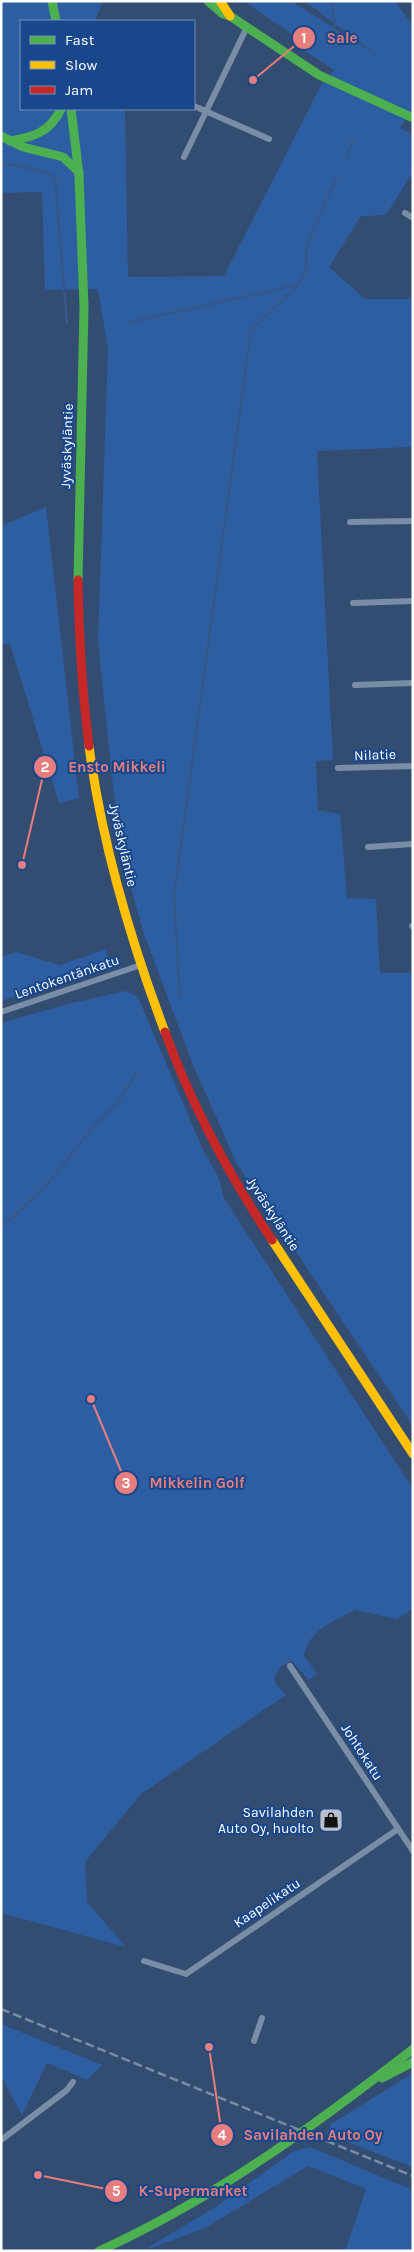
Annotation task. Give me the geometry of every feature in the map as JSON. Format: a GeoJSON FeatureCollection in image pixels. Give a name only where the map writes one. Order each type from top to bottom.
{"type":"FeatureCollection","features":[{"type":"Feature","properties":{"kind":"main road"},"geometry":{"type":"LineString","coordinates":[[52,1],[55,17]]}},
{"type":"Feature","properties":{"kind":"main road"},"geometry":{"type":"LineString","coordinates":[[208,1],[223,14],[230,16],[319,75],[413,118]]}},
{"type":"Feature","properties":{"kind":"main road"},"geometry":{"type":"LineString","coordinates":[[220,1],[230,16]]}},
{"type":"Feature","properties":{"kind":"main road"},"geometry":{"type":"LineString","coordinates":[[10,141],[44,134],[56,121],[61,110]]}},
{"type":"Feature","properties":{"kind":"main road","name":"Jyväskyläntie"},"geometry":{"type":"LineString","coordinates":[[71,110],[79,172],[83,230],[85,342],[78,566],[79,641],[84,711],[103,829],[140,965],[179,1066],[226,1166],[413,1454]]}},
{"type":"Feature","properties":{"kind":"main road"},"geometry":{"type":"LineString","coordinates":[[1,136],[29,149],[62,156],[72,162],[79,172]]}},
{"type":"Feature","properties":{"kind":"main road"},"geometry":{"type":"LineString","coordinates":[[99,2251],[180,2210],[289,2141],[362,2089],[413,2049]]}},
{"type":"Feature","properties":{"kind":"main road"},"geometry":{"type":"LineString","coordinates":[[362,2089],[413,2062]]}},
{"type":"Feature","properties":{"kind":"street"},"geometry":{"type":"LineString","coordinates":[[184,157],[247,27]]}},
{"type":"Feature","properties":{"kind":"street"},"geometry":{"type":"LineString","coordinates":[[195,106],[269,139]]}},
{"type":"Feature","properties":{"kind":"street"},"geometry":{"type":"LineString","coordinates":[[405,214],[413,218]]}},
{"type":"Feature","properties":{"kind":"street"},"geometry":{"type":"LineString","coordinates":[[350,522],[413,521]]}},
{"type":"Feature","properties":{"kind":"street"},"geometry":{"type":"LineString","coordinates":[[353,603],[413,602]]}},
{"type":"Feature","properties":{"kind":"street"},"geometry":{"type":"LineString","coordinates":[[355,685],[413,683]]}},
{"type":"Feature","properties":{"kind":"street","name":"Nilatie"},"geometry":{"type":"LineString","coordinates":[[338,768],[413,766]]}},
{"type":"Feature","properties":{"kind":"street"},"geometry":{"type":"LineString","coordinates":[[368,846],[413,844]]}},
{"type":"Feature","properties":{"kind":"street","name":"Lentokentänkatu"},"geometry":{"type":"LineString","coordinates":[[1,1012],[140,965]]}},
{"type":"Feature","properties":{"kind":"street","name":"Johtokatu"},"geometry":{"type":"LineString","coordinates":[[290,1666],[413,1851]]}},
{"type":"Feature","properties":{"kind":"street","name":"Kaapelikatu"},"geometry":{"type":"LineString","coordinates":[[144,1961],[186,1974],[398,1829]]}},
{"type":"Feature","properties":{"kind":"street"},"geometry":{"type":"LineString","coordinates":[[254,2041],[262,2018]]}},
{"type":"Feature","properties":{"kind":"street"},"geometry":{"type":"LineString","coordinates":[[1,2140],[67,2090],[73,2082]]}},
{"type":"Feature","properties":{"kind":"shaded area"},"geometry":{"type":"Polygon","coordinates":[[[1,1],[103,1],[95,20],[20,20],[20,110],[125,110],[128,277],[224,276],[320,87],[334,70],[300,48],[302,41],[244,1],[291,1],[377,55],[304,1],[395,1],[413,26],[413,109],[400,128],[413,134],[413,172],[386,215],[361,216],[329,267],[365,299],[413,299],[413,447],[317,451],[333,760],[316,761],[318,810],[340,814],[347,898],[376,899],[380,973],[413,973],[413,1426],[237,1164],[193,1065],[144,934],[126,870],[113,787],[98,641],[108,349],[98,289],[45,290],[42,192],[1,193],[1,1]]]}},
{"type":"Feature","properties":{"kind":"shaded area"},"geometry":{"type":"Polygon","coordinates":[[[46,507],[79,798],[59,803],[10,644],[1,644],[1,526],[46,507]]]}},
{"type":"Feature","properties":{"kind":"shaded area"},"geometry":{"type":"Polygon","coordinates":[[[106,949],[111,965],[1,1001],[1,957],[16,952],[60,965],[106,949]]]}},
{"type":"Feature","properties":{"kind":"shaded area"},"geometry":{"type":"Polygon","coordinates":[[[126,991],[138,997],[203,1150],[218,1176],[224,1198],[413,1489],[413,1609],[397,1619],[355,1610],[323,1627],[311,1639],[304,1655],[317,1674],[309,1680],[292,1661],[281,1666],[274,1677],[276,1684],[286,1695],[141,1794],[85,1862],[87,1902],[126,1947],[1,1913],[1,1023],[72,1003],[126,991]]]}},
{"type":"Feature","properties":{"kind":"shaded area"},"geometry":{"type":"Polygon","coordinates":[[[1,2024],[102,2065],[87,2080],[47,2063],[22,2115],[1,2076],[1,2024]]]}},
{"type":"Feature","properties":{"kind":"shaded area"},"geometry":{"type":"Polygon","coordinates":[[[413,2073],[413,2167],[326,2134],[331,2124],[413,2073]]]}},
{"type":"Feature","properties":{"kind":"shaded area"},"geometry":{"type":"Polygon","coordinates":[[[310,2147],[413,2190],[413,2251],[345,2251],[366,2189],[308,2166],[207,2227],[149,2249],[150,2246],[211,2210],[294,2151],[310,2147]]]}},
{"type":"Feature","properties":{"kind":"waterway"},"geometry":{"type":"LineString","coordinates":[[332,1],[336,42]]}},
{"type":"Feature","properties":{"kind":"waterway"},"geometry":{"type":"LineString","coordinates":[[346,158],[353,141]]}},
{"type":"Feature","properties":{"kind":"waterway"},"geometry":{"type":"LineString","coordinates":[[1,162],[43,172],[55,178],[67,324]]}},
{"type":"Feature","properties":{"kind":"waterway"},"geometry":{"type":"LineString","coordinates":[[180,996],[174,896],[251,330],[298,285],[306,271],[307,245],[336,179]]}},
{"type":"Feature","properties":{"kind":"waterway"},"geometry":{"type":"LineString","coordinates":[[130,322],[297,285]]}},
{"type":"Feature","properties":{"kind":"waterway"},"geometry":{"type":"LineString","coordinates":[[1,1225],[9,1221],[50,1181],[94,1126],[118,1102],[137,1072]]}},
{"type":"Feature","properties":{"kind":"railway"},"geometry":{"type":"LineString","coordinates":[[1,2009],[413,2176]]}},
{"type":"Feature","properties":{"kind":"traffic: fast"},"geometry":{"type":"LineString","coordinates":[[52,1],[56,20]]}},
{"type":"Feature","properties":{"kind":"traffic: fast"},"geometry":{"type":"LineString","coordinates":[[208,1],[223,14],[230,16],[319,75],[413,118]]}},
{"type":"Feature","properties":{"kind":"traffic: fast"},"geometry":{"type":"LineString","coordinates":[[10,141],[27,138],[40,132],[52,123],[60,110]]}},
{"type":"Feature","properties":{"kind":"traffic: fast"},"geometry":{"type":"LineString","coordinates":[[71,110],[79,175],[84,307],[78,580]]}},
{"type":"Feature","properties":{"kind":"traffic: fast"},"geometry":{"type":"LineString","coordinates":[[1,136],[23,147],[63,157],[79,172]]}},
{"type":"Feature","properties":{"kind":"traffic: fast"},"geometry":{"type":"LineString","coordinates":[[99,2251],[141,2231],[223,2185],[338,2106],[413,2049]]}},
{"type":"Feature","properties":{"kind":"traffic: fast"},"geometry":{"type":"LineString","coordinates":[[382,2078],[413,2062]]}},
{"type":"Feature","properties":{"kind":"traffic: slow"},"geometry":{"type":"LineString","coordinates":[[220,1],[230,16]]}},
{"type":"Feature","properties":{"kind":"traffic: slow"},"geometry":{"type":"LineString","coordinates":[[89,746],[101,819],[119,891],[140,962],[165,1032]]}},
{"type":"Feature","properties":{"kind":"traffic: slow"},"geometry":{"type":"LineString","coordinates":[[272,1240],[413,1454]]}},
{"type":"Feature","properties":{"kind":"traffic: jam"},"geometry":{"type":"LineString","coordinates":[[78,580],[81,663],[89,746]]}},
{"type":"Feature","properties":{"kind":"traffic: jam"},"geometry":{"type":"LineString","coordinates":[[165,1032],[187,1087],[212,1139],[272,1240]]}},
{"type":"Feature","properties":{"kind":"place","name":"Sale"},"geometry":{"type":"Point","coordinates":[253,80]}},
{"type":"Feature","properties":{"kind":"place","name":"Ensto Mikkeli"},"geometry":{"type":"Point","coordinates":[22,865]}},
{"type":"Feature","properties":{"kind":"place","name":"Mikkelin Golf"},"geometry":{"type":"Point","coordinates":[91,1399]}},
{"type":"Feature","properties":{"kind":"place","name":"Savilahden Auto Oy, huolto"},"geometry":{"type":"Point","coordinates":[331,1820]}},
{"type":"Feature","properties":{"kind":"place","name":"Savilahden Auto Oy"},"geometry":{"type":"Point","coordinates":[209,2047]}},
{"type":"Feature","properties":{"kind":"place","name":"K-Supermarket"},"geometry":{"type":"Point","coordinates":[38,2175]}}]}
